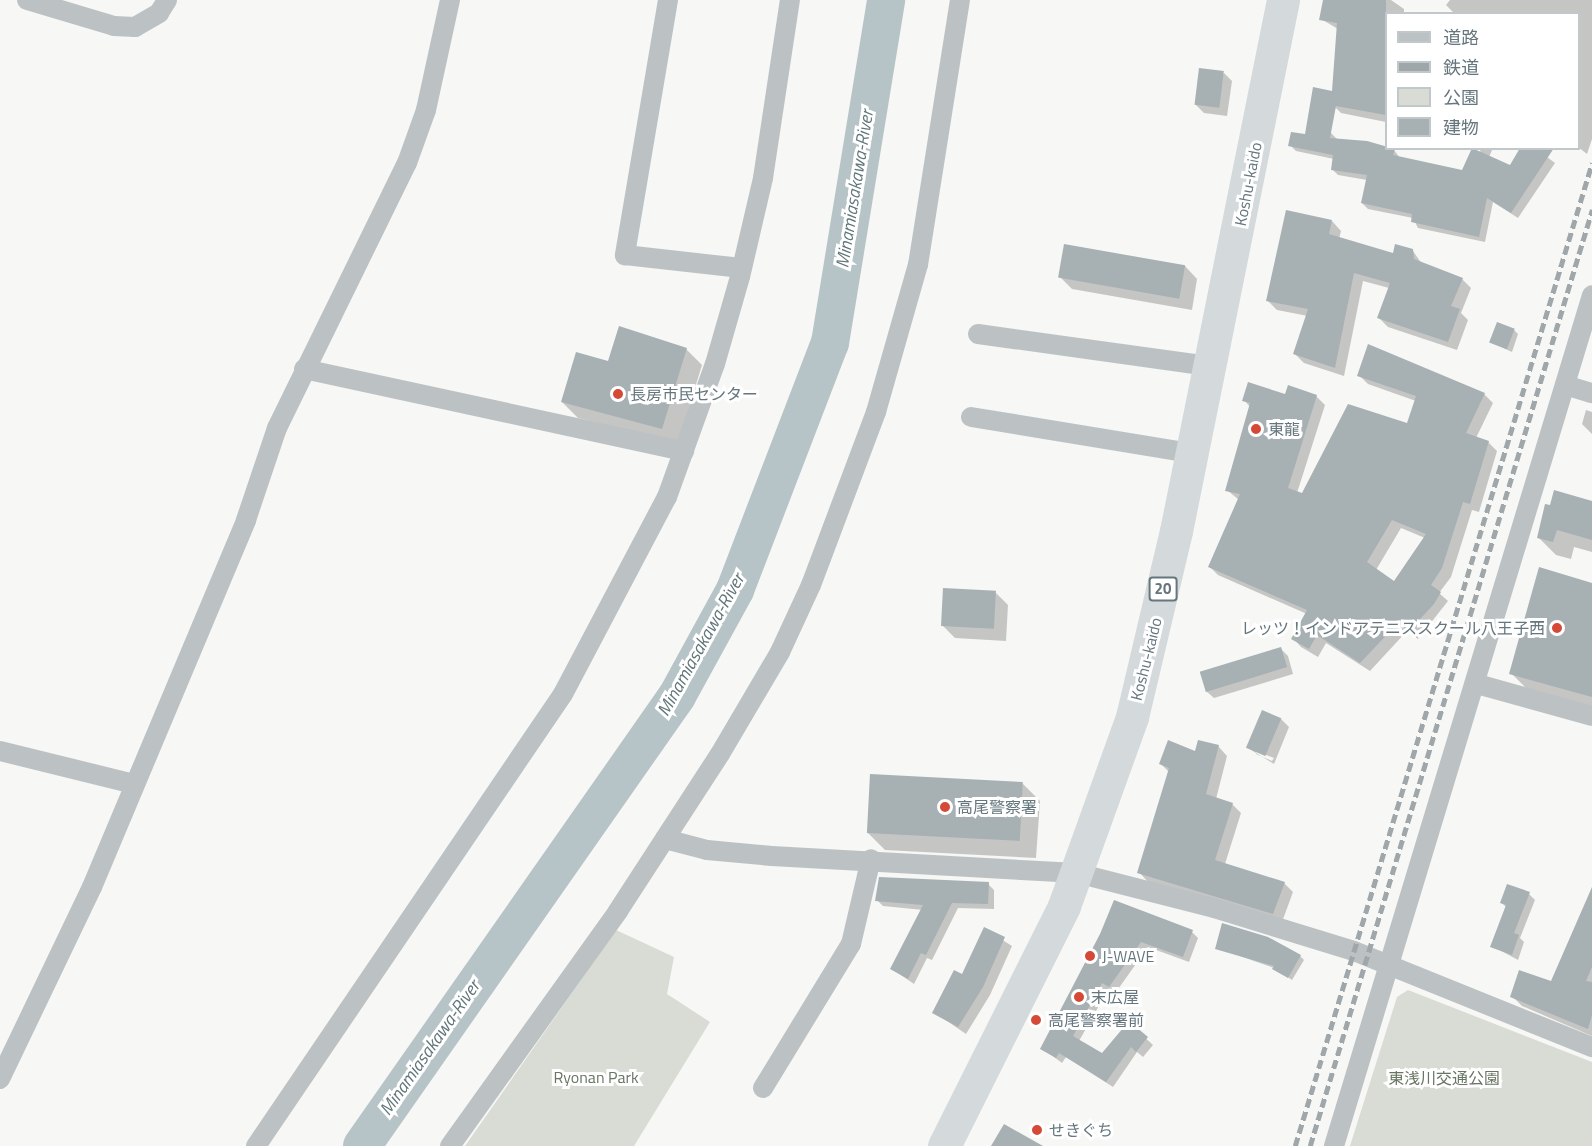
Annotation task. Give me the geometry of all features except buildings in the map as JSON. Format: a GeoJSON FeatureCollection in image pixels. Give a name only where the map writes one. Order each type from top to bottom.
{"type":"FeatureCollection","features":[{"type":"Feature","properties":{"kind":"highway","name":"Koshu-kaido"},"geometry":{"type":"LineString","coordinates":[[944,1146],[1077,873],[1132,717],[1191,453],[1283,0]]}},
{"type":"Feature","properties":{"kind":"street"},"geometry":{"type":"LineString","coordinates":[[27,0],[114,26],[135,27],[159,13],[166,0]]}},
{"type":"Feature","properties":{"kind":"street"},"geometry":{"type":"LineString","coordinates":[[0,1079],[92,887],[246,520],[277,428],[412,150],[426,110],[450,0]]}},
{"type":"Feature","properties":{"kind":"street"},"geometry":{"type":"LineString","coordinates":[[668,0],[625,255],[741,268]]}},
{"type":"Feature","properties":{"kind":"street"},"geometry":{"type":"LineString","coordinates":[[256,1146],[563,694],[666,497],[715,364],[741,268],[763,178],[790,0]]}},
{"type":"Feature","properties":{"kind":"street"},"geometry":{"type":"LineString","coordinates":[[450,1146],[665,839],[720,754],[780,652],[811,585],[859,463],[918,264],[960,0]]}},
{"type":"Feature","properties":{"kind":"street"},"geometry":{"type":"LineString","coordinates":[[1334,1146],[1388,965],[1477,684],[1592,295]]}},
{"type":"Feature","properties":{"kind":"street"},"geometry":{"type":"LineString","coordinates":[[978,334],[1209,366]]}},
{"type":"Feature","properties":{"kind":"street"},"geometry":{"type":"LineString","coordinates":[[304,369],[684,451]]}},
{"type":"Feature","properties":{"kind":"street"},"geometry":{"type":"LineString","coordinates":[[1565,385],[1592,393]]}},
{"type":"Feature","properties":{"kind":"street"},"geometry":{"type":"LineString","coordinates":[[971,417],[1191,453]]}},
{"type":"Feature","properties":{"kind":"street"},"geometry":{"type":"LineString","coordinates":[[1477,684],[1592,716]]}},
{"type":"Feature","properties":{"kind":"street"},"geometry":{"type":"LineString","coordinates":[[0,751],[135,784]]}},
{"type":"Feature","properties":{"kind":"street"},"geometry":{"type":"LineString","coordinates":[[665,839],[707,850],[1077,873],[1214,908],[1388,965],[1592,1047]]}},
{"type":"Feature","properties":{"kind":"street"},"geometry":{"type":"LineString","coordinates":[[763,1088],[851,944],[871,859]]}},
{"type":"Feature","properties":{"kind":"green space","name":"Ryonan Park"},"geometry":{"type":"Polygon","coordinates":[[[616,930],[674,957],[667,994],[710,1022],[634,1146],[465,1146],[616,930]]]}},
{"type":"Feature","properties":{"kind":"green space","name":"東浅川交通公園"},"geometry":{"type":"Polygon","coordinates":[[[1408,990],[1592,1062],[1592,1146],[1350,1146],[1397,997],[1408,990]]]}},
{"type":"Feature","properties":{"kind":"waterway","name":"Minamiasakawa-River"},"geometry":{"type":"LineString","coordinates":[[362,1146],[677,696],[735,590],[830,343],[886,0]]}},
{"type":"Feature","properties":{"kind":"railway"},"geometry":{"type":"LineString","coordinates":[[1295,1146],[1592,163]]}},
{"type":"Feature","properties":{"kind":"railway"},"geometry":{"type":"LineString","coordinates":[[1310,1146],[1592,210]]}},
{"type":"Feature","properties":{"kind":"place","name":"長房市民センター"},"geometry":{"type":"Point","coordinates":[618,394]}},
{"type":"Feature","properties":{"kind":"place","name":"東龍"},"geometry":{"type":"Point","coordinates":[1256,429]}},
{"type":"Feature","properties":{"kind":"place","name":"レッツ！インドアテニススクール八王子西"},"geometry":{"type":"Point","coordinates":[1557,628]}},
{"type":"Feature","properties":{"kind":"place","name":"高尾警察署"},"geometry":{"type":"Point","coordinates":[945,807]}},
{"type":"Feature","properties":{"kind":"place","name":"J-WAVE"},"geometry":{"type":"Point","coordinates":[1090,956]}},
{"type":"Feature","properties":{"kind":"place","name":"末広屋"},"geometry":{"type":"Point","coordinates":[1079,997]}},
{"type":"Feature","properties":{"kind":"place","name":"高尾警察署前"},"geometry":{"type":"Point","coordinates":[1036,1020]}},
{"type":"Feature","properties":{"kind":"place","name":"せきぐち"},"geometry":{"type":"Point","coordinates":[1037,1130]}}]}
